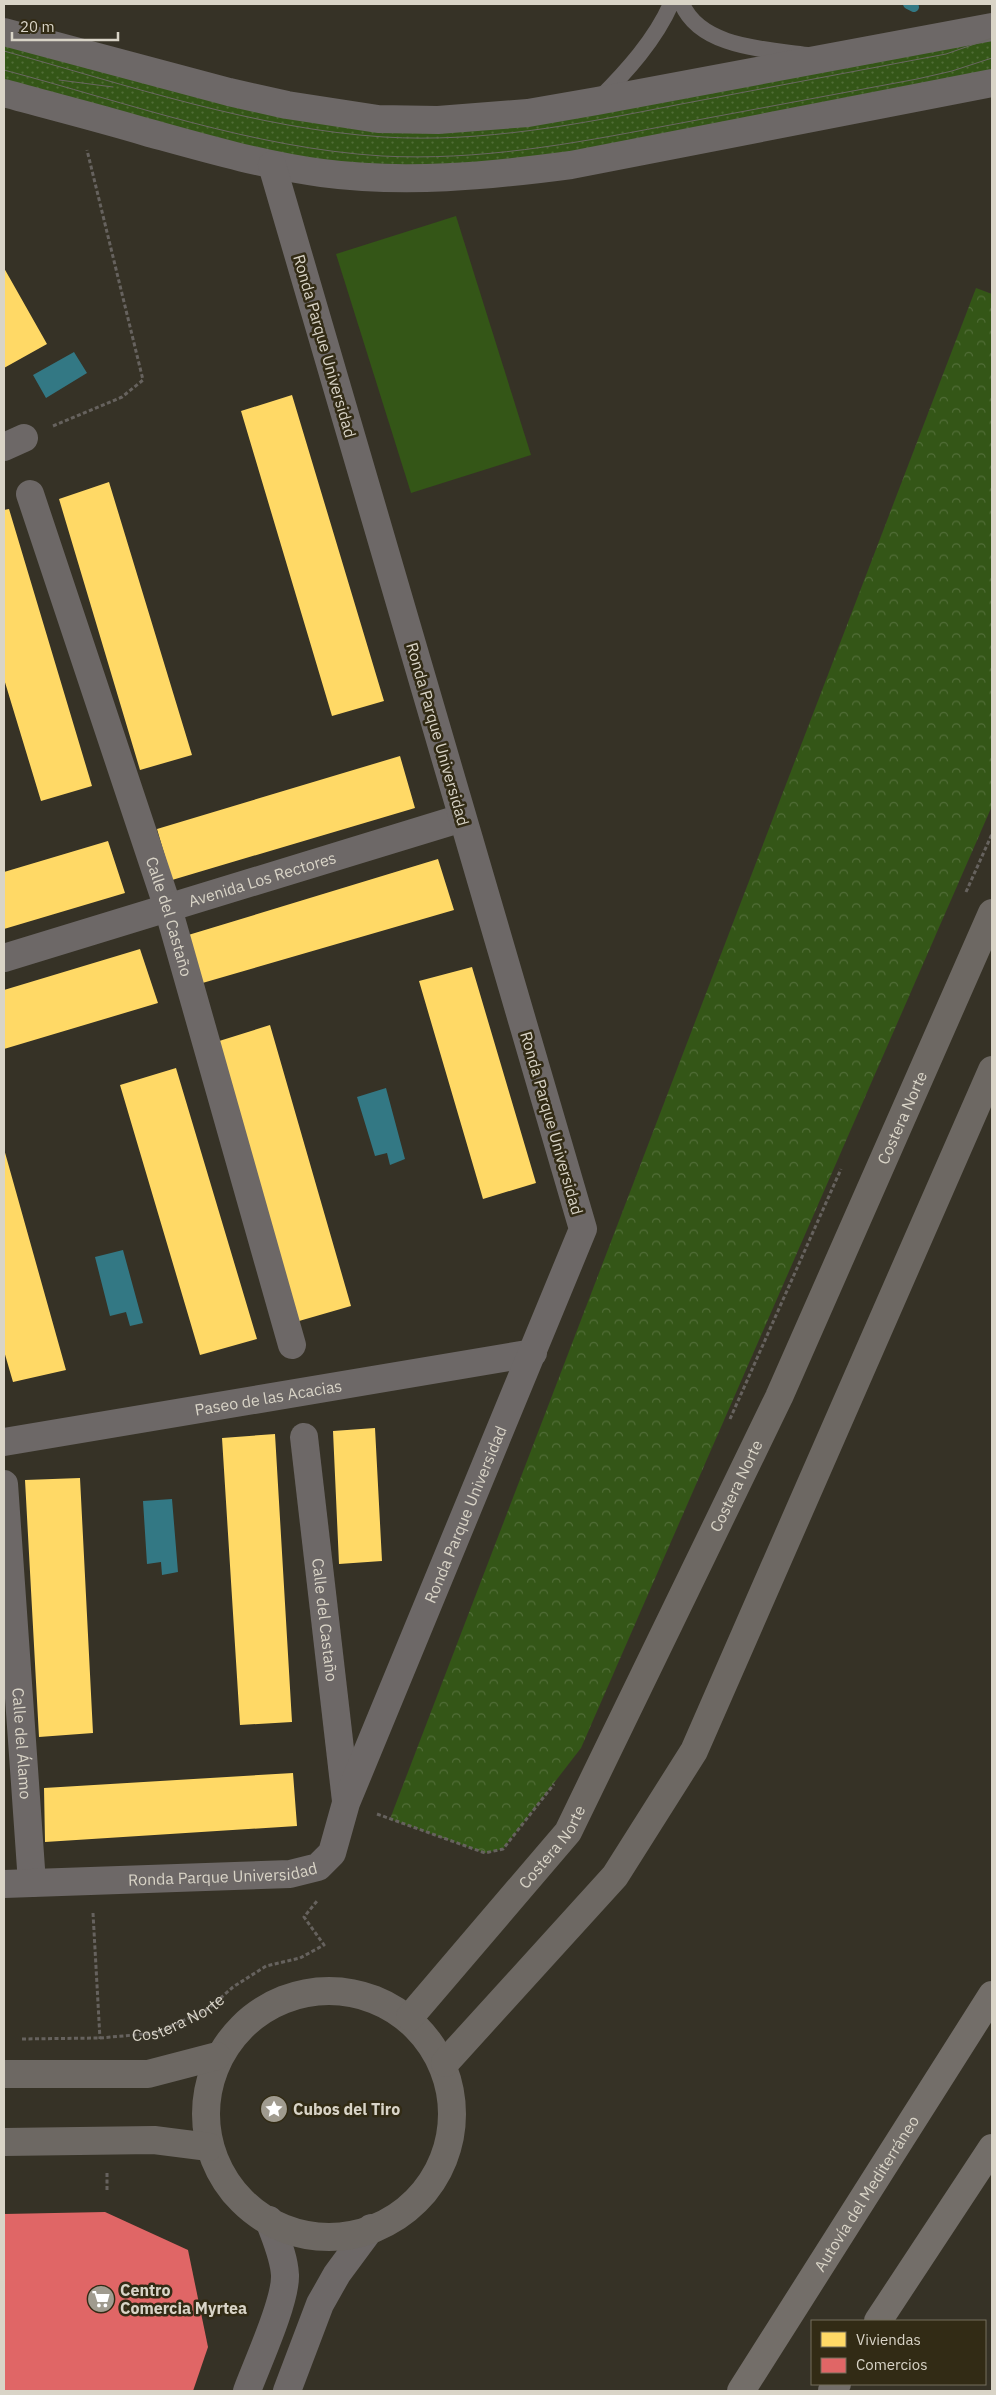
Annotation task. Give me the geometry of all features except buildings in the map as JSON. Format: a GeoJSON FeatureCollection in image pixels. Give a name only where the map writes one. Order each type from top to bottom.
{"type":"FeatureCollection","features":[{"type":"Feature","properties":{"kind":"highway","name":"Autovía del Mediterráneo"},"geometry":{"type":"LineString","coordinates":[[740,2391],[992,1995]]}},
{"type":"Feature","properties":{"kind":"highway"},"geometry":{"type":"LineString","coordinates":[[879,2320],[992,2148]]}},
{"type":"Feature","properties":{"kind":"main road","name":"Costera Norte"},"geometry":{"type":"LineString","coordinates":[[410,2017],[568,1832],[779,1397],[992,913]]}},
{"type":"Feature","properties":{"kind":"main road"},"geometry":{"type":"LineString","coordinates":[[445,2063],[615,1876],[694,1751],[992,1070]]}},
{"type":"Feature","properties":{"kind":"main road"},"geometry":{"type":"LineString","coordinates":[[324,1988],[410,2017],[445,2063],[453,2094],[453,2132],[441,2168],[419,2199],[388,2222],[352,2235],[314,2236],[279,2226],[248,2207],[224,2180],[210,2147],[205,2101],[218,2056],[240,2026],[278,1999],[324,1988]]}},
{"type":"Feature","properties":{"kind":"main road"},"geometry":{"type":"LineString","coordinates":[[4,2074],[148,2074],[218,2056]]}},
{"type":"Feature","properties":{"kind":"main road"},"geometry":{"type":"LineString","coordinates":[[4,2142],[154,2140],[210,2147]]}},
{"type":"Feature","properties":{"kind":"street"},"geometry":{"type":"LineString","coordinates":[[4,32],[229,92],[287,105],[378,118],[438,120],[481,118],[597,101],[992,27]]}},
{"type":"Feature","properties":{"kind":"street"},"geometry":{"type":"LineString","coordinates":[[4,93],[232,156],[272,165],[323,173],[383,178],[426,178],[506,174],[570,166],[992,83]]}},
{"type":"Feature","properties":{"kind":"street","name":"Ronda Parque Universidad"},"geometry":{"type":"LineString","coordinates":[[4,1884],[290,1874],[318,1867],[332,1852],[346,1803],[583,1228],[272,165]]}},
{"type":"Feature","properties":{"kind":"street","name":"Calle del Castaño"},"geometry":{"type":"LineString","coordinates":[[30,494],[168,908],[292,1345]]}},
{"type":"Feature","properties":{"kind":"street","name":"Avenida Los Rectores"},"geometry":{"type":"LineString","coordinates":[[4,958],[462,818]]}},
{"type":"Feature","properties":{"kind":"street","name":"Paseo de las Acacias"},"geometry":{"type":"LineString","coordinates":[[4,1442],[533,1353]]}},
{"type":"Feature","properties":{"kind":"street","name":"Calle del Castaño"},"geometry":{"type":"LineString","coordinates":[[304,1437],[346,1803]]}},
{"type":"Feature","properties":{"kind":"street","name":"Calle del Álamo"},"geometry":{"type":"LineString","coordinates":[[4,1484],[32,1883]]}},
{"type":"Feature","properties":{"kind":"street"},"geometry":{"type":"LineString","coordinates":[[248,2391],[282,2296],[285,2276],[282,2256],[269,2220]]}},
{"type":"Feature","properties":{"kind":"street"},"geometry":{"type":"LineString","coordinates":[[287,2391],[320,2304],[337,2274],[371,2228]]}},
{"type":"Feature","properties":{"kind":"lane"},"geometry":{"type":"LineString","coordinates":[[597,101],[628,70],[661,24],[671,4]]}},
{"type":"Feature","properties":{"kind":"lane"},"geometry":{"type":"LineString","coordinates":[[682,4],[687,15],[698,26],[730,41],[824,58]]}},
{"type":"Feature","properties":{"kind":"path"},"geometry":{"type":"LineString","coordinates":[[14,443],[122,397],[143,380],[86,146]]}},
{"type":"Feature","properties":{"kind":"path"},"geometry":{"type":"LineString","coordinates":[[964,898],[992,834]]}},
{"type":"Feature","properties":{"kind":"path"},"geometry":{"type":"LineString","coordinates":[[727,1424],[845,1160]]}},
{"type":"Feature","properties":{"kind":"path"},"geometry":{"type":"LineString","coordinates":[[346,1803],[485,1853],[503,1849],[557,1779]]}},
{"type":"Feature","properties":{"kind":"path"},"geometry":{"type":"LineString","coordinates":[[372,1822],[376,1814]]}},
{"type":"Feature","properties":{"kind":"path"},"geometry":{"type":"LineString","coordinates":[[92,1880],[101,2074]]}},
{"type":"Feature","properties":{"kind":"path","name":"Costera Norte"},"geometry":{"type":"LineString","coordinates":[[13,2039],[100,2038],[157,2034],[208,2009],[232,1987],[266,1966],[300,1958],[324,1945],[304,1917],[324,1895]]}},
{"type":"Feature","properties":{"kind":"path"},"geometry":{"type":"LineString","coordinates":[[105,2141],[108,2190]]}},
{"type":"Feature","properties":{"kind":"green space"},"geometry":{"type":"Polygon","coordinates":[[[992,37],[992,71],[528,163],[460,168],[343,164],[281,154],[4,83],[4,40],[369,126],[992,37]]]}},
{"type":"Feature","properties":{"kind":"green space"},"geometry":{"type":"Polygon","coordinates":[[[456,216],[531,455],[411,493],[336,254],[456,216]]]}},
{"type":"Feature","properties":{"kind":"green space"},"geometry":{"type":"Polygon","coordinates":[[[976,288],[992,294],[992,806],[581,1748],[503,1849],[485,1853],[390,1819],[976,288]]]}},
{"type":"Feature","properties":{"kind":"water"},"geometry":{"type":"Polygon","coordinates":[[[74,352],[87,373],[46,398],[33,375],[74,352]]]}},
{"type":"Feature","properties":{"kind":"water"},"geometry":{"type":"Polygon","coordinates":[[[386,1088],[405,1159],[390,1165],[387,1153],[375,1156],[357,1097],[386,1088]]]}},
{"type":"Feature","properties":{"kind":"water"},"geometry":{"type":"Polygon","coordinates":[[[123,1250],[143,1323],[130,1326],[126,1312],[110,1316],[95,1257],[123,1250]]]}},
{"type":"Feature","properties":{"kind":"water"},"geometry":{"type":"Polygon","coordinates":[[[172,1499],[178,1572],[162,1575],[161,1562],[147,1564],[143,1501],[172,1499]]]}},
{"type":"Feature","properties":{"kind":"waterway"},"geometry":{"type":"LineString","coordinates":[[908,4],[914,7]]}},
{"type":"Feature","properties":{"kind":"tram line"},"geometry":{"type":"LineString","coordinates":[[4,51],[192,104],[240,115],[336,132],[384,137],[421,138],[495,135],[604,119],[946,54],[992,38]]}},
{"type":"Feature","properties":{"kind":"tram line"},"geometry":{"type":"LineString","coordinates":[[4,70],[144,110],[238,134],[334,151],[382,156],[418,157],[524,150],[595,139],[917,79],[952,71],[992,58]]}},
{"type":"Feature","properties":{"kind":"tram line"},"geometry":{"type":"LineString","coordinates":[[59,80],[113,87]]}},
{"type":"Feature","properties":{"kind":"place","name":"Cubos del Tiro"},"geometry":{"type":"Point","coordinates":[274,2109]}},
{"type":"Feature","properties":{"kind":"place","name":"Centro Comercia Myrtea"},"geometry":{"type":"Point","coordinates":[101,2299]}}]}
